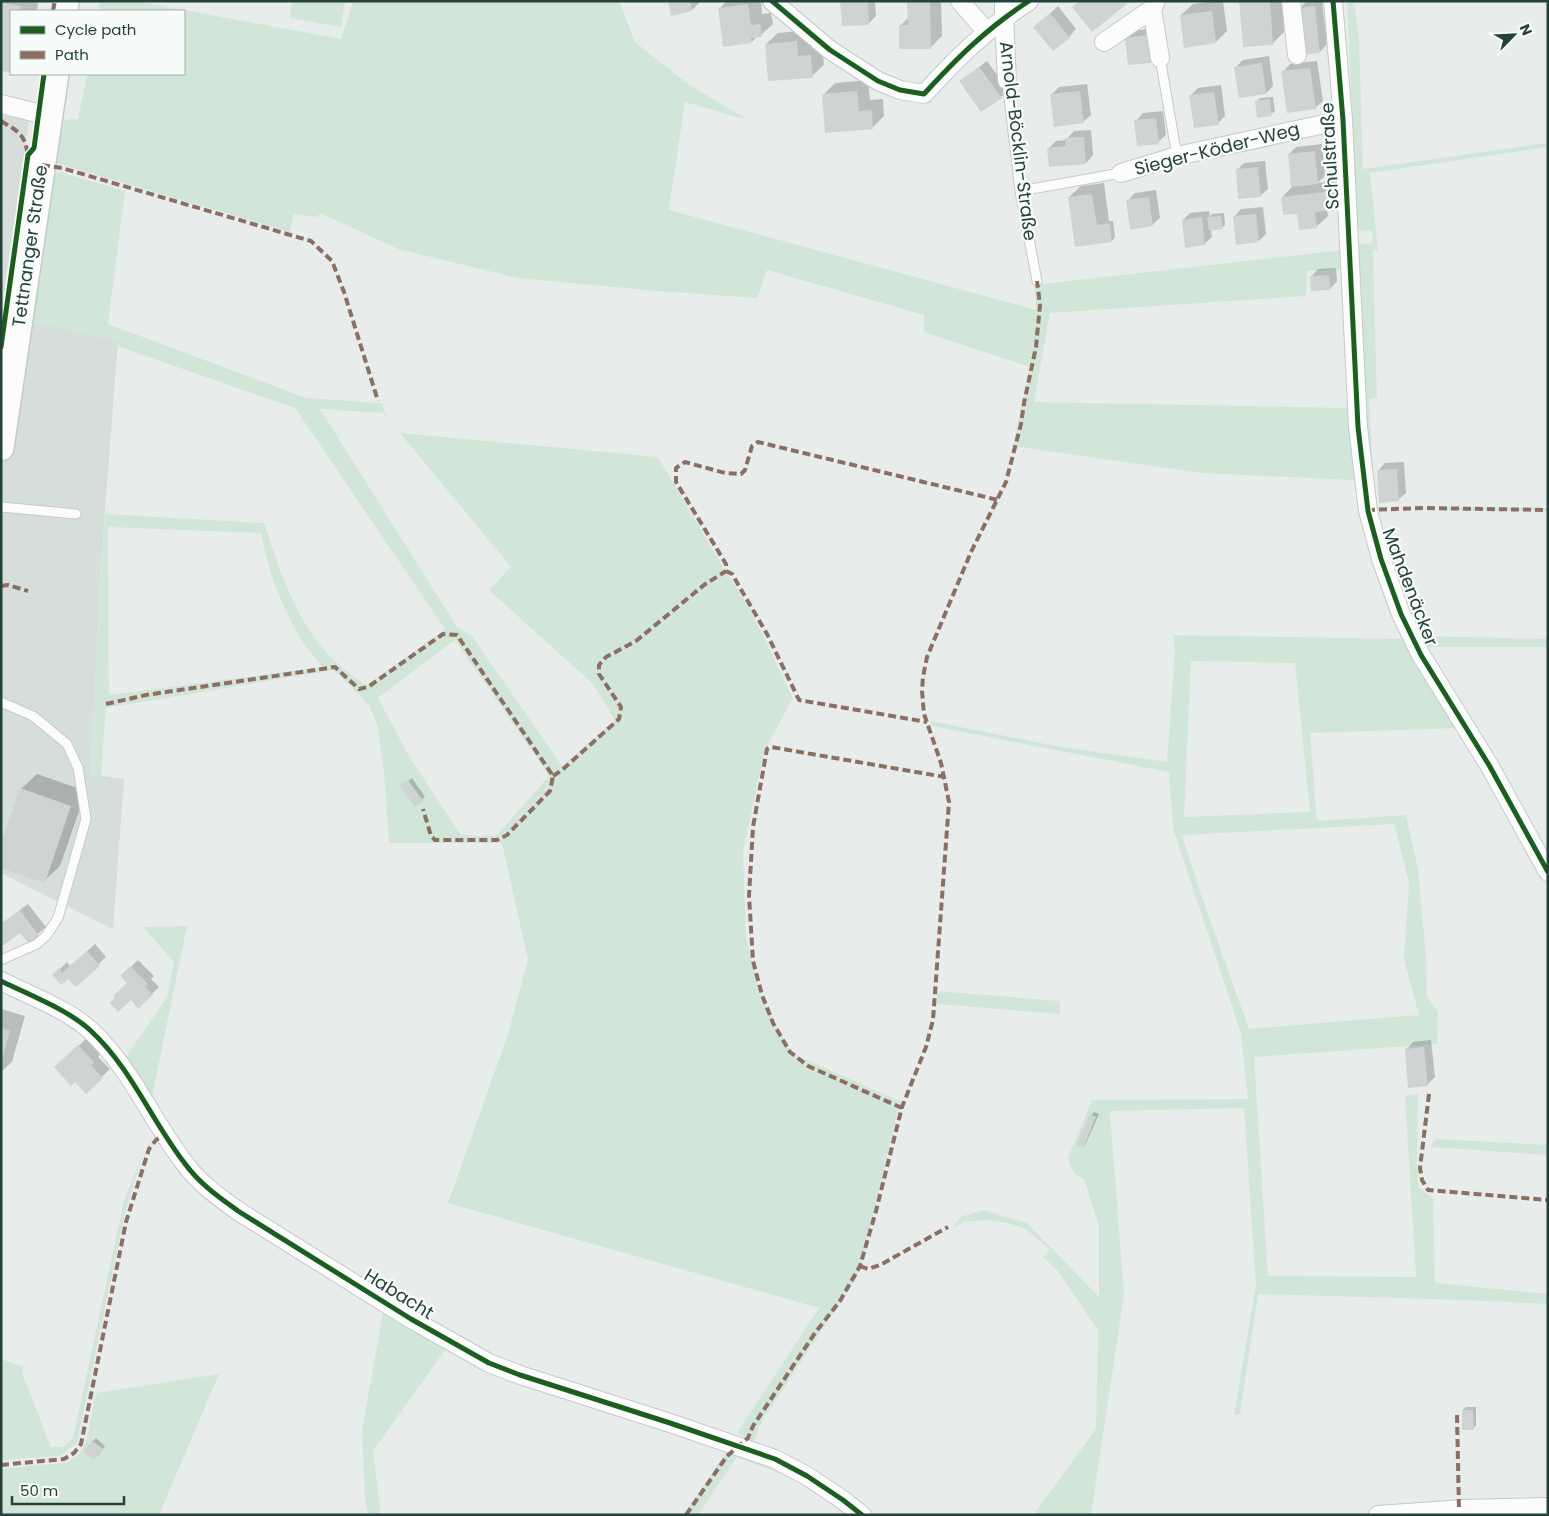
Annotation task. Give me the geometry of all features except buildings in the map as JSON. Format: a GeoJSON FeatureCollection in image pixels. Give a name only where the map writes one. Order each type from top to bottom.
{"type":"FeatureCollection","features":[{"type":"Feature","properties":{"kind":"main road","name":"Tettnanger Straße"},"geometry":{"type":"LineString","coordinates":[[1,448],[56,75]]}},
{"type":"Feature","properties":{"kind":"street"},"geometry":{"type":"LineString","coordinates":[[772,1],[830,50],[878,81],[900,90],[924,94],[953,62],[986,31],[1004,9],[1028,1]]}},
{"type":"Feature","properties":{"kind":"street"},"geometry":{"type":"LineString","coordinates":[[960,1],[986,31]]}},
{"type":"Feature","properties":{"kind":"street"},"geometry":{"type":"LineString","coordinates":[[1291,1],[1297,55]]}},
{"type":"Feature","properties":{"kind":"street","name":"Schulstraße"},"geometry":{"type":"LineString","coordinates":[[1334,1],[1343,120],[1352,309]]}},
{"type":"Feature","properties":{"kind":"street"},"geometry":{"type":"LineString","coordinates":[[1104,42],[1154,5]]}},
{"type":"Feature","properties":{"kind":"street"},"geometry":{"type":"LineString","coordinates":[[1154,5],[1160,58]]}},
{"type":"Feature","properties":{"kind":"street","name":"Arnold-Böcklin-Straße"},"geometry":{"type":"LineString","coordinates":[[1004,9],[1006,80]]}},
{"type":"Feature","properties":{"kind":"street"},"geometry":{"type":"LineString","coordinates":[[1,104],[49,116]]}},
{"type":"Feature","properties":{"kind":"street","name":"Sieger-Köder-Weg"},"geometry":{"type":"LineString","coordinates":[[1121,173],[1177,156],[1343,120]]}},
{"type":"Feature","properties":{"kind":"street","name":"Mahdenäcker"},"geometry":{"type":"LineString","coordinates":[[1352,309],[1359,436],[1368,511],[1381,559],[1401,614],[1421,656],[1489,765],[1548,872]]}},
{"type":"Feature","properties":{"kind":"street","name":"Habacht"},"geometry":{"type":"LineString","coordinates":[[1,981],[74,1017],[90,1030],[121,1065],[164,1135],[186,1166],[212,1193],[411,1319],[488,1363],[775,1459],[807,1476],[862,1515]]}},
{"type":"Feature","properties":{"kind":"street"},"geometry":{"type":"LineString","coordinates":[[1378,1515],[1463,1509],[1548,1507]]}},
{"type":"Feature","properties":{"kind":"lane"},"geometry":{"type":"LineString","coordinates":[[1160,58],[1177,156]]}},
{"type":"Feature","properties":{"kind":"lane","name":"Arnold-Böcklin-Straße"},"geometry":{"type":"LineString","coordinates":[[1006,80],[1020,191],[1037,281]]}},
{"type":"Feature","properties":{"kind":"lane"},"geometry":{"type":"LineString","coordinates":[[1020,191],[1121,173]]}},
{"type":"Feature","properties":{"kind":"lane"},"geometry":{"type":"LineString","coordinates":[[1,507],[76,514]]}},
{"type":"Feature","properties":{"kind":"lane"},"geometry":{"type":"LineString","coordinates":[[1,702],[33,716],[68,744],[78,768],[86,819],[58,918],[46,936],[37,944],[1,960]]}},
{"type":"Feature","properties":{"kind":"shaded area"},"geometry":{"type":"Polygon","coordinates":[[[1,115],[29,120],[1,311],[1,115]]]}},
{"type":"Feature","properties":{"kind":"shaded area"},"geometry":{"type":"Polygon","coordinates":[[[1,314],[118,341],[104,524],[90,774],[124,779],[113,929],[1,873],[1,314]]]}},
{"type":"Feature","properties":{"kind":"green space"},"geometry":{"type":"Polygon","coordinates":[[[100,1],[135,1],[184,10],[98,10],[100,1]]]}},
{"type":"Feature","properties":{"kind":"green space"},"geometry":{"type":"Polygon","coordinates":[[[292,1],[345,1],[341,27],[290,18],[292,1]]]}},
{"type":"Feature","properties":{"kind":"green space"},"geometry":{"type":"Polygon","coordinates":[[[353,1],[619,1],[635,42],[688,84],[748,120],[685,102],[669,210],[1036,310],[1034,285],[1343,250],[1345,266],[1341,269],[1307,271],[1306,296],[1050,313],[1034,402],[1348,408],[1354,480],[1202,473],[1013,446],[1030,367],[924,332],[924,315],[767,270],[757,298],[657,291],[517,278],[398,249],[320,213],[318,217],[294,214],[290,232],[56,163],[63,120],[78,119],[87,75],[185,75],[185,10],[341,39],[353,1]]]}},
{"type":"Feature","properties":{"kind":"green space"},"geometry":{"type":"Polygon","coordinates":[[[1354,1],[1359,37],[1363,169],[1548,143],[1548,147],[1370,173],[1378,250],[1373,251],[1377,398],[1369,399],[1375,505],[1371,496],[1358,245],[1373,243],[1372,231],[1358,230],[1347,4],[1354,1]]]}},
{"type":"Feature","properties":{"kind":"green space"},"geometry":{"type":"Polygon","coordinates":[[[60,172],[125,191],[108,324],[306,398],[382,403],[387,418],[383,413],[320,409],[457,627],[472,636],[562,766],[615,720],[593,684],[489,590],[511,567],[400,433],[658,457],[724,569],[748,605],[793,698],[765,749],[743,855],[746,936],[759,992],[789,1049],[800,1057],[902,1102],[898,1110],[862,1263],[856,1278],[764,1418],[753,1442],[737,1433],[819,1308],[448,1203],[508,1034],[528,960],[502,843],[389,843],[384,773],[377,724],[369,705],[334,670],[106,708],[101,776],[90,774],[105,514],[264,523],[288,590],[304,622],[329,656],[366,686],[445,629],[295,408],[117,346],[117,341],[30,321],[53,177],[60,172]],[[108,527],[109,695],[322,667],[301,640],[280,598],[267,560],[261,533],[108,527]],[[455,640],[378,698],[409,756],[461,835],[496,836],[549,776],[455,640]]]}},
{"type":"Feature","properties":{"kind":"green space"},"geometry":{"type":"Polygon","coordinates":[[[1444,507],[1548,508],[1548,511],[1444,510],[1444,507]]]}},
{"type":"Feature","properties":{"kind":"green space"},"geometry":{"type":"Polygon","coordinates":[[[1173,635],[1405,639],[1458,728],[1310,733],[1317,821],[1406,815],[1418,869],[1426,956],[1427,996],[1438,1012],[1437,1044],[1254,1057],[1268,1276],[1416,1277],[1405,1096],[1418,1094],[1417,1163],[1419,1188],[1433,1198],[1435,1283],[1548,1294],[1548,1304],[1258,1294],[1240,1414],[1234,1414],[1256,1285],[1244,1108],[1110,1111],[1124,1295],[1091,1515],[1033,1515],[1096,1429],[1098,1330],[1058,1271],[1043,1257],[1050,1250],[1026,1229],[1008,1223],[986,1220],[964,1222],[953,1228],[960,1217],[984,1210],[1027,1223],[1099,1297],[1099,1225],[1084,1179],[1074,1174],[1068,1158],[1092,1100],[1248,1099],[1241,1034],[1173,828],[1169,772],[932,726],[931,721],[1056,746],[1167,762],[1175,649],[1173,635]],[[1191,661],[1184,817],[1310,812],[1295,663],[1191,661]],[[1394,824],[1182,835],[1199,889],[1249,1029],[1419,1015],[1404,959],[1409,883],[1394,824]]]}},
{"type":"Feature","properties":{"kind":"green space"},"geometry":{"type":"Polygon","coordinates":[[[1420,636],[1548,639],[1548,647],[1428,647],[1420,636]]]}},
{"type":"Feature","properties":{"kind":"green space"},"geometry":{"type":"Polygon","coordinates":[[[187,926],[152,1097],[124,1060],[167,997],[174,962],[143,927],[187,926]]]}},
{"type":"Feature","properties":{"kind":"green space"},"geometry":{"type":"Polygon","coordinates":[[[937,991],[1060,1001],[1060,1014],[937,1004],[937,991]]]}},
{"type":"Feature","properties":{"kind":"green space"},"geometry":{"type":"Polygon","coordinates":[[[1435,1139],[1548,1145],[1548,1155],[1431,1147],[1435,1139]]]}},
{"type":"Feature","properties":{"kind":"green space"},"geometry":{"type":"Polygon","coordinates":[[[144,1150],[124,1217],[77,1443],[60,1456],[1,1460],[1,1359],[23,1367],[22,1373],[51,1447],[63,1447],[73,1438],[124,1201],[144,1150]]]}},
{"type":"Feature","properties":{"kind":"green space"},"geometry":{"type":"Polygon","coordinates":[[[383,1312],[445,1350],[373,1451],[381,1515],[368,1515],[365,1499],[362,1431],[383,1312]]]}},
{"type":"Feature","properties":{"kind":"green space"},"geometry":{"type":"Polygon","coordinates":[[[219,1374],[159,1515],[1,1515],[1,1469],[69,1462],[80,1453],[87,1438],[96,1393],[219,1374]]]}},
{"type":"Feature","properties":{"kind":"green space"},"geometry":{"type":"Polygon","coordinates":[[[730,1447],[794,1474],[852,1515],[845,1515],[802,1482],[737,1457],[698,1515],[683,1515],[730,1447]]]}},
{"type":"Feature","properties":{"kind":"marked path"},"geometry":{"type":"LineString","coordinates":[[53,10],[55,1]]}},
{"type":"Feature","properties":{"kind":"marked path"},"geometry":{"type":"LineString","coordinates":[[1,121],[20,134],[25,142],[28,155]]}},
{"type":"Feature","properties":{"kind":"marked path"},"geometry":{"type":"LineString","coordinates":[[42,165],[62,168],[311,241],[332,261],[344,292],[378,401]]}},
{"type":"Feature","properties":{"kind":"marked path"},"geometry":{"type":"LineString","coordinates":[[686,1515],[727,1456],[748,1438],[753,1426],[815,1333],[840,1301],[860,1266],[902,1107],[926,1047],[933,1020],[949,802],[941,763],[924,714],[923,677],[927,657],[971,552],[1006,482],[1021,424],[1036,347],[1040,305],[1037,281]]}},
{"type":"Feature","properties":{"kind":"marked path"},"geometry":{"type":"LineString","coordinates":[[553,776],[619,719],[621,707],[599,674],[599,665],[606,657],[636,641],[704,585],[726,571],[726,564],[676,482],[676,468],[685,462],[725,473],[741,474],[745,470],[752,446],[758,442],[998,500]]}},
{"type":"Feature","properties":{"kind":"marked path"},"geometry":{"type":"LineString","coordinates":[[1367,510],[1423,508],[1548,510]]}},
{"type":"Feature","properties":{"kind":"marked path"},"geometry":{"type":"LineString","coordinates":[[726,571],[732,574],[767,634],[799,700],[927,722]]}},
{"type":"Feature","properties":{"kind":"marked path"},"geometry":{"type":"LineString","coordinates":[[1,586],[8,585],[28,591]]}},
{"type":"Feature","properties":{"kind":"marked path"},"geometry":{"type":"LineString","coordinates":[[106,704],[146,695],[335,667],[359,689],[368,687],[443,634],[457,635],[553,776],[550,791],[507,835],[497,840],[435,840],[431,836],[423,809]]}},
{"type":"Feature","properties":{"kind":"marked path"},"geometry":{"type":"LineString","coordinates":[[902,1108],[808,1066],[790,1052],[773,1023],[762,995],[753,961],[749,896],[753,827],[767,749],[771,747],[945,777]]}},
{"type":"Feature","properties":{"kind":"marked path"},"geometry":{"type":"LineString","coordinates":[[1429,1094],[1420,1168],[1422,1180],[1428,1190],[1548,1200]]}},
{"type":"Feature","properties":{"kind":"marked path"},"geometry":{"type":"LineString","coordinates":[[1,1465],[64,1459],[74,1453],[81,1444],[126,1222],[149,1149],[156,1140],[164,1135]]}},
{"type":"Feature","properties":{"kind":"marked path"},"geometry":{"type":"LineString","coordinates":[[860,1266],[868,1269],[880,1265],[948,1227]]}},
{"type":"Feature","properties":{"kind":"marked path"},"geometry":{"type":"LineString","coordinates":[[1457,1415],[1459,1510]]}},
{"type":"Feature","properties":{"kind":"cycle path"},"geometry":{"type":"LineString","coordinates":[[772,1],[830,50],[878,81],[900,90],[924,94],[973,44],[1029,1]]}},
{"type":"Feature","properties":{"kind":"cycle path"},"geometry":{"type":"LineString","coordinates":[[1333,1],[1343,120],[1358,427],[1368,511],[1381,559],[1401,614],[1421,655],[1489,765],[1548,872]]}},
{"type":"Feature","properties":{"kind":"cycle path"},"geometry":{"type":"LineString","coordinates":[[1,347],[28,155],[34,148],[44,75]]}},
{"type":"Feature","properties":{"kind":"cycle path"},"geometry":{"type":"LineString","coordinates":[[1,981],[72,1016],[91,1031],[118,1062],[186,1165],[210,1190],[238,1211],[411,1319],[489,1363],[520,1375],[775,1459],[807,1476],[862,1515]]}}]}
